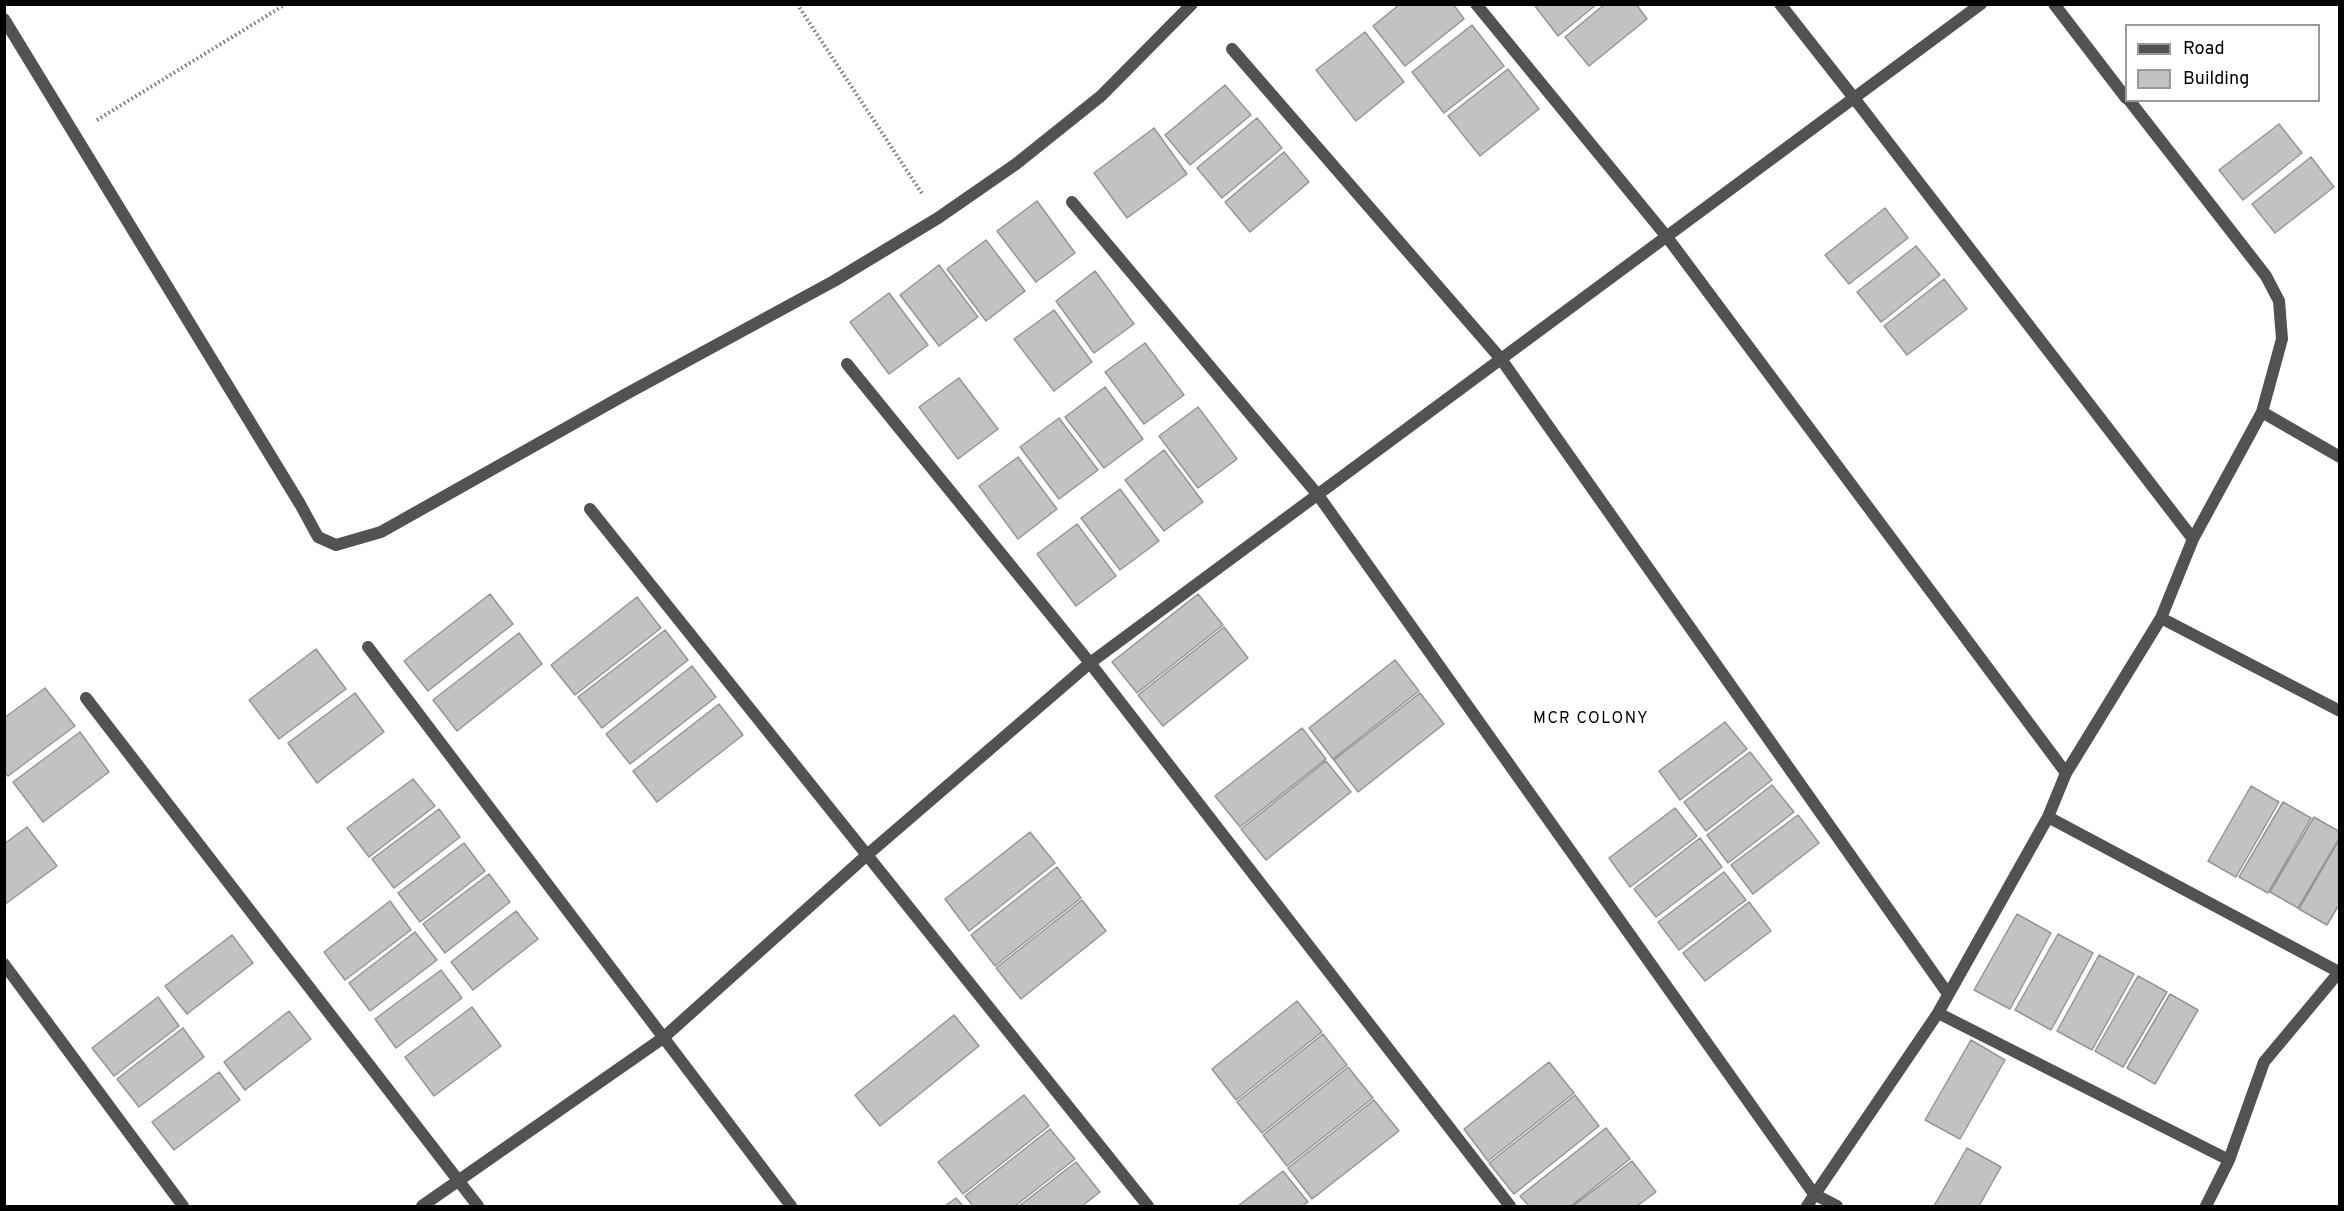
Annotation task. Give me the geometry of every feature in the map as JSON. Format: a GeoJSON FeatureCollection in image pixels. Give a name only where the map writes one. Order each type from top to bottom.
{"type":"FeatureCollection","features":[{"type":"Feature","properties":{"kind":"street"},"geometry":{"type":"LineString","coordinates":[[4,19],[318,537],[336,545],[381,532],[628,393],[834,281],[938,218],[1016,164],[1101,96],[1192,4]]}},
{"type":"Feature","properties":{"kind":"street"},"geometry":{"type":"LineString","coordinates":[[1476,4],[1667,237],[2066,773]]}},
{"type":"Feature","properties":{"kind":"street"},"geometry":{"type":"LineString","coordinates":[[1780,4],[2193,540]]}},
{"type":"Feature","properties":{"kind":"street"},"geometry":{"type":"LineString","coordinates":[[422,1206],[663,1038],[867,855],[1090,663],[1981,4]]}},
{"type":"Feature","properties":{"kind":"street"},"geometry":{"type":"LineString","coordinates":[[2054,4],[2125,95]]}},
{"type":"Feature","properties":{"kind":"street"},"geometry":{"type":"LineString","coordinates":[[1232,49],[1501,359],[1948,994]]}},
{"type":"Feature","properties":{"kind":"street"},"geometry":{"type":"LineString","coordinates":[[1807,1206],[1938,1013],[2048,817],[2066,773],[2161,618],[2193,540],[2262,412],[2282,339],[2279,301],[2266,276],[2130,102]]}},
{"type":"Feature","properties":{"kind":"street"},"geometry":{"type":"LineString","coordinates":[[1072,202],[1318,495],[1814,1194],[1837,1206]]}},
{"type":"Feature","properties":{"kind":"street"},"geometry":{"type":"LineString","coordinates":[[847,364],[1090,663],[1510,1206]]}},
{"type":"Feature","properties":{"kind":"street"},"geometry":{"type":"LineString","coordinates":[[2262,412],[2340,457]]}},
{"type":"Feature","properties":{"kind":"street"},"geometry":{"type":"LineString","coordinates":[[590,508],[1148,1206]]}},
{"type":"Feature","properties":{"kind":"street"},"geometry":{"type":"LineString","coordinates":[[2161,618],[2340,711]]}},
{"type":"Feature","properties":{"kind":"street"},"geometry":{"type":"LineString","coordinates":[[368,647],[791,1206]]}},
{"type":"Feature","properties":{"kind":"street"},"geometry":{"type":"LineString","coordinates":[[86,698],[478,1206]]}},
{"type":"Feature","properties":{"kind":"street"},"geometry":{"type":"LineString","coordinates":[[2048,817],[2339,971],[2264,1062],[2229,1160],[2206,1206]]}},
{"type":"Feature","properties":{"kind":"street"},"geometry":{"type":"LineString","coordinates":[[4,964],[183,1206]]}},
{"type":"Feature","properties":{"kind":"street"},"geometry":{"type":"LineString","coordinates":[[1938,1013],[2229,1160]]}},
{"type":"Feature","properties":{"kind":"path"},"geometry":{"type":"LineString","coordinates":[[73,135],[286,4]]}},
{"type":"Feature","properties":{"kind":"path"},"geometry":{"type":"LineString","coordinates":[[797,4],[938,218]]}},
{"type":"Feature","properties":{"kind":"building"},"geometry":{"type":"Polygon","coordinates":[[[1400,4],[1453,4],[1464,19],[1405,66],[1373,26],[1400,4]]]}},
{"type":"Feature","properties":{"kind":"building"},"geometry":{"type":"Polygon","coordinates":[[[1537,4],[1597,4],[1558,36],[1535,6],[1537,4]]]}},
{"type":"Feature","properties":{"kind":"building"},"geometry":{"type":"Polygon","coordinates":[[[1605,4],[1636,4],[1647,19],[1589,66],[1565,37],[1605,4]]]}},
{"type":"Feature","properties":{"kind":"building"},"geometry":{"type":"Polygon","coordinates":[[[1472,25],[1504,66],[1444,113],[1412,72],[1472,25]]]}},
{"type":"Feature","properties":{"kind":"building"},"geometry":{"type":"Polygon","coordinates":[[[1365,32],[1404,82],[1356,121],[1316,70],[1365,32]]]}},
{"type":"Feature","properties":{"kind":"building"},"geometry":{"type":"Polygon","coordinates":[[[1508,69],[1539,109],[1480,156],[1448,116],[1508,69]]]}},
{"type":"Feature","properties":{"kind":"building"},"geometry":{"type":"Polygon","coordinates":[[[1225,85],[1251,115],[1190,165],[1165,135],[1225,85]]]}},
{"type":"Feature","properties":{"kind":"building"},"geometry":{"type":"Polygon","coordinates":[[[1257,118],[1282,148],[1222,198],[1197,168],[1257,118]]]}},
{"type":"Feature","properties":{"kind":"building"},"geometry":{"type":"Polygon","coordinates":[[[2279,124],[2302,153],[2243,200],[2219,170],[2279,124]]]}},
{"type":"Feature","properties":{"kind":"building"},"geometry":{"type":"Polygon","coordinates":[[[1154,128],[1187,174],[1127,218],[1094,173],[1154,128]]]}},
{"type":"Feature","properties":{"kind":"building"},"geometry":{"type":"Polygon","coordinates":[[[1284,152],[1309,182],[1250,232],[1225,202],[1284,152]]]}},
{"type":"Feature","properties":{"kind":"building"},"geometry":{"type":"Polygon","coordinates":[[[2311,157],[2334,187],[2275,233],[2252,204],[2311,157]]]}},
{"type":"Feature","properties":{"kind":"building"},"geometry":{"type":"Polygon","coordinates":[[[1037,201],[1075,253],[1036,282],[997,231],[1037,201]]]}},
{"type":"Feature","properties":{"kind":"building"},"geometry":{"type":"Polygon","coordinates":[[[1885,208],[1908,238],[1849,284],[1825,255],[1885,208]]]}},
{"type":"Feature","properties":{"kind":"building"},"geometry":{"type":"Polygon","coordinates":[[[986,240],[1025,291],[986,321],[947,269],[986,240]]]}},
{"type":"Feature","properties":{"kind":"building"},"geometry":{"type":"Polygon","coordinates":[[[1916,246],[1940,275],[1881,322],[1857,292],[1916,246]]]}},
{"type":"Feature","properties":{"kind":"building"},"geometry":{"type":"Polygon","coordinates":[[[939,265],[978,317],[939,346],[900,295],[939,265]]]}},
{"type":"Feature","properties":{"kind":"building"},"geometry":{"type":"Polygon","coordinates":[[[1095,271],[1134,324],[1094,353],[1056,301],[1095,271]]]}},
{"type":"Feature","properties":{"kind":"building"},"geometry":{"type":"Polygon","coordinates":[[[1944,279],[1967,309],[1907,355],[1884,326],[1944,279]]]}},
{"type":"Feature","properties":{"kind":"building"},"geometry":{"type":"Polygon","coordinates":[[[889,293],[928,345],[889,374],[850,322],[889,293]]]}},
{"type":"Feature","properties":{"kind":"building"},"geometry":{"type":"Polygon","coordinates":[[[1054,310],[1092,362],[1054,391],[1014,339],[1054,310]]]}},
{"type":"Feature","properties":{"kind":"building"},"geometry":{"type":"Polygon","coordinates":[[[1145,343],[1184,395],[1144,424],[1105,372],[1145,343]]]}},
{"type":"Feature","properties":{"kind":"building"},"geometry":{"type":"Polygon","coordinates":[[[959,378],[998,429],[958,459],[919,407],[959,378]]]}},
{"type":"Feature","properties":{"kind":"building"},"geometry":{"type":"Polygon","coordinates":[[[1105,387],[1143,439],[1104,468],[1065,417],[1105,387]]]}},
{"type":"Feature","properties":{"kind":"building"},"geometry":{"type":"Polygon","coordinates":[[[1198,407],[1237,459],[1198,488],[1159,436],[1198,407]]]}},
{"type":"Feature","properties":{"kind":"building"},"geometry":{"type":"Polygon","coordinates":[[[1059,418],[1098,470],[1059,499],[1020,447],[1059,418]]]}},
{"type":"Feature","properties":{"kind":"building"},"geometry":{"type":"Polygon","coordinates":[[[1164,450],[1203,502],[1164,531],[1125,480],[1164,450]]]}},
{"type":"Feature","properties":{"kind":"building"},"geometry":{"type":"Polygon","coordinates":[[[1018,457],[1057,509],[1018,539],[979,486],[1018,457]]]}},
{"type":"Feature","properties":{"kind":"building"},"geometry":{"type":"Polygon","coordinates":[[[1120,489],[1159,541],[1120,570],[1081,518],[1120,489]]]}},
{"type":"Feature","properties":{"kind":"building"},"geometry":{"type":"Polygon","coordinates":[[[1077,524],[1116,576],[1076,606],[1037,554],[1077,524]]]}},
{"type":"Feature","properties":{"kind":"building"},"geometry":{"type":"Polygon","coordinates":[[[490,594],[513,624],[428,691],[404,661],[490,594]]]}},
{"type":"Feature","properties":{"kind":"building"},"geometry":{"type":"Polygon","coordinates":[[[1198,594],[1223,625],[1137,693],[1112,662],[1198,594]]]}},
{"type":"Feature","properties":{"kind":"building"},"geometry":{"type":"Polygon","coordinates":[[[637,597],[661,628],[575,695],[551,665],[637,597]]]}},
{"type":"Feature","properties":{"kind":"building"},"geometry":{"type":"Polygon","coordinates":[[[1224,627],[1248,658],[1163,726],[1138,695],[1224,627]]]}},
{"type":"Feature","properties":{"kind":"building"},"geometry":{"type":"Polygon","coordinates":[[[665,630],[688,660],[602,728],[578,697],[665,630]]]}},
{"type":"Feature","properties":{"kind":"building"},"geometry":{"type":"Polygon","coordinates":[[[519,633],[542,664],[457,731],[433,700],[519,633]]]}},
{"type":"Feature","properties":{"kind":"building"},"geometry":{"type":"Polygon","coordinates":[[[316,649],[346,689],[279,739],[249,700],[316,649]]]}},
{"type":"Feature","properties":{"kind":"building"},"geometry":{"type":"Polygon","coordinates":[[[1395,660],[1419,691],[1333,759],[1309,728],[1395,660]]]}},
{"type":"Feature","properties":{"kind":"building"},"geometry":{"type":"Polygon","coordinates":[[[692,666],[716,697],[630,764],[606,734],[692,666]]]}},
{"type":"Feature","properties":{"kind":"building"},"geometry":{"type":"Polygon","coordinates":[[[45,688],[75,726],[8,776],[4,771],[4,718],[45,688]]]}},
{"type":"Feature","properties":{"kind":"building"},"geometry":{"type":"Polygon","coordinates":[[[355,693],[384,732],[317,783],[288,743],[355,693]]]}},
{"type":"Feature","properties":{"kind":"building"},"geometry":{"type":"Polygon","coordinates":[[[1420,693],[1444,724],[1358,792],[1334,760],[1420,693]]]}},
{"type":"Feature","properties":{"kind":"building"},"geometry":{"type":"Polygon","coordinates":[[[719,704],[743,735],[657,802],[633,771],[719,704]]]}},
{"type":"Feature","properties":{"kind":"building"},"geometry":{"type":"Polygon","coordinates":[[[1725,722],[1747,749],[1680,800],[1659,771],[1725,722]]]}},
{"type":"Feature","properties":{"kind":"building"},"geometry":{"type":"Polygon","coordinates":[[[1302,728],[1326,759],[1240,827],[1215,796],[1302,728]]]}},
{"type":"Feature","properties":{"kind":"building"},"geometry":{"type":"Polygon","coordinates":[[[80,732],[109,772],[43,822],[13,782],[80,732]]]}},
{"type":"Feature","properties":{"kind":"building"},"geometry":{"type":"Polygon","coordinates":[[[1750,752],[1772,780],[1706,831],[1684,802],[1750,752]]]}},
{"type":"Feature","properties":{"kind":"building"},"geometry":{"type":"Polygon","coordinates":[[[1326,761],[1351,792],[1266,860],[1241,829],[1326,761]]]}},
{"type":"Feature","properties":{"kind":"building"},"geometry":{"type":"Polygon","coordinates":[[[413,779],[435,806],[369,857],[347,828],[413,779]]]}},
{"type":"Feature","properties":{"kind":"building"},"geometry":{"type":"Polygon","coordinates":[[[1772,785],[1794,812],[1728,863],[1707,835],[1772,785]]]}},
{"type":"Feature","properties":{"kind":"building"},"geometry":{"type":"Polygon","coordinates":[[[2251,786],[2279,802],[2236,877],[2208,861],[2251,786]]]}},
{"type":"Feature","properties":{"kind":"building"},"geometry":{"type":"Polygon","coordinates":[[[2283,802],[2311,818],[2268,893],[2239,877],[2283,802]]]}},
{"type":"Feature","properties":{"kind":"building"},"geometry":{"type":"Polygon","coordinates":[[[1675,808],[1697,836],[1630,887],[1609,858],[1675,808]]]}},
{"type":"Feature","properties":{"kind":"building"},"geometry":{"type":"Polygon","coordinates":[[[439,809],[460,837],[394,888],[372,859],[439,809]]]}},
{"type":"Feature","properties":{"kind":"building"},"geometry":{"type":"Polygon","coordinates":[[[1798,815],[1819,843],[1753,894],[1731,865],[1798,815]]]}},
{"type":"Feature","properties":{"kind":"building"},"geometry":{"type":"Polygon","coordinates":[[[2314,817],[2340,832],[2340,837],[2298,908],[2270,892],[2314,817]]]}},
{"type":"Feature","properties":{"kind":"building"},"geometry":{"type":"Polygon","coordinates":[[[27,827],[57,866],[4,905],[4,844],[27,827]]]}},
{"type":"Feature","properties":{"kind":"building"},"geometry":{"type":"Polygon","coordinates":[[[1030,832],[1055,863],[969,931],[945,899],[1030,832]]]}},
{"type":"Feature","properties":{"kind":"building"},"geometry":{"type":"Polygon","coordinates":[[[1700,838],[1722,867],[1656,917],[1634,889],[1700,838]]]}},
{"type":"Feature","properties":{"kind":"building"},"geometry":{"type":"Polygon","coordinates":[[[2340,838],[2340,903],[2327,925],[2299,909],[2340,838]]]}},
{"type":"Feature","properties":{"kind":"building"},"geometry":{"type":"Polygon","coordinates":[[[464,843],[485,871],[420,922],[398,893],[464,843]]]}},
{"type":"Feature","properties":{"kind":"building"},"geometry":{"type":"Polygon","coordinates":[[[1057,867],[1081,898],[995,966],[971,935],[1057,867]]]}},
{"type":"Feature","properties":{"kind":"building"},"geometry":{"type":"Polygon","coordinates":[[[1724,872],[1746,900],[1679,950],[1658,922],[1724,872]]]}},
{"type":"Feature","properties":{"kind":"building"},"geometry":{"type":"Polygon","coordinates":[[[489,874],[510,902],[445,953],[423,924],[489,874]]]}},
{"type":"Feature","properties":{"kind":"building"},"geometry":{"type":"Polygon","coordinates":[[[1082,900],[1106,931],[1021,999],[996,968],[1082,900]]]}},
{"type":"Feature","properties":{"kind":"building"},"geometry":{"type":"Polygon","coordinates":[[[390,901],[411,930],[345,980],[324,952],[390,901]]]}},
{"type":"Feature","properties":{"kind":"building"},"geometry":{"type":"Polygon","coordinates":[[[1749,902],[1771,931],[1705,981],[1683,953],[1749,902]]]}},
{"type":"Feature","properties":{"kind":"building"},"geometry":{"type":"Polygon","coordinates":[[[516,911],[538,939],[473,990],[451,962],[516,911]]]}},
{"type":"Feature","properties":{"kind":"building"},"geometry":{"type":"Polygon","coordinates":[[[2017,914],[2051,933],[2010,1009],[1974,990],[2017,914]]]}},
{"type":"Feature","properties":{"kind":"building"},"geometry":{"type":"Polygon","coordinates":[[[415,932],[437,960],[370,1011],[349,983],[415,932]]]}},
{"type":"Feature","properties":{"kind":"building"},"geometry":{"type":"Polygon","coordinates":[[[2058,934],[2093,953],[2051,1030],[2015,1010],[2058,934]]]}},
{"type":"Feature","properties":{"kind":"building"},"geometry":{"type":"Polygon","coordinates":[[[232,935],[253,963],[187,1014],[165,986],[232,935]]]}},
{"type":"Feature","properties":{"kind":"building"},"geometry":{"type":"Polygon","coordinates":[[[2099,955],[2134,974],[2092,1050],[2057,1031],[2099,955]]]}},
{"type":"Feature","properties":{"kind":"building"},"geometry":{"type":"Polygon","coordinates":[[[441,970],[462,998],[396,1048],[375,1019],[441,970]]]}},
{"type":"Feature","properties":{"kind":"building"},"geometry":{"type":"Polygon","coordinates":[[[2138,976],[2167,992],[2123,1067],[2095,1051],[2138,976]]]}},
{"type":"Feature","properties":{"kind":"building"},"geometry":{"type":"Polygon","coordinates":[[[2170,994],[2198,1010],[2155,1084],[2127,1068],[2170,994]]]}},
{"type":"Feature","properties":{"kind":"building"},"geometry":{"type":"Polygon","coordinates":[[[158,997],[179,1026],[114,1076],[92,1048],[158,997]]]}},
{"type":"Feature","properties":{"kind":"building"},"geometry":{"type":"Polygon","coordinates":[[[1297,1001],[1322,1032],[1236,1100],[1212,1069],[1297,1001]]]}},
{"type":"Feature","properties":{"kind":"building"},"geometry":{"type":"Polygon","coordinates":[[[472,1007],[501,1046],[434,1096],[405,1057],[472,1007]]]}},
{"type":"Feature","properties":{"kind":"building"},"geometry":{"type":"Polygon","coordinates":[[[289,1011],[311,1039],[245,1090],[224,1062],[289,1011]]]}},
{"type":"Feature","properties":{"kind":"building"},"geometry":{"type":"Polygon","coordinates":[[[954,1015],[979,1046],[880,1126],[855,1095],[954,1015]]]}},
{"type":"Feature","properties":{"kind":"building"},"geometry":{"type":"Polygon","coordinates":[[[183,1028],[204,1057],[139,1107],[117,1079],[183,1028]]]}},
{"type":"Feature","properties":{"kind":"building"},"geometry":{"type":"Polygon","coordinates":[[[1323,1034],[1347,1065],[1262,1133],[1237,1102],[1323,1034]]]}},
{"type":"Feature","properties":{"kind":"building"},"geometry":{"type":"Polygon","coordinates":[[[1971,1040],[2005,1060],[1960,1139],[1925,1120],[1971,1040]]]}},
{"type":"Feature","properties":{"kind":"building"},"geometry":{"type":"Polygon","coordinates":[[[1549,1062],[1574,1093],[1488,1161],[1464,1129],[1549,1062]]]}},
{"type":"Feature","properties":{"kind":"building"},"geometry":{"type":"Polygon","coordinates":[[[1348,1067],[1373,1098],[1287,1166],[1263,1135],[1348,1067]]]}},
{"type":"Feature","properties":{"kind":"building"},"geometry":{"type":"Polygon","coordinates":[[[219,1072],[240,1100],[174,1150],[152,1122],[219,1072]]]}},
{"type":"Feature","properties":{"kind":"building"},"geometry":{"type":"Polygon","coordinates":[[[1024,1095],[1049,1126],[963,1194],[938,1162],[1024,1095]]]}},
{"type":"Feature","properties":{"kind":"building"},"geometry":{"type":"Polygon","coordinates":[[[1575,1095],[1599,1126],[1514,1194],[1489,1163],[1575,1095]]]}},
{"type":"Feature","properties":{"kind":"building"},"geometry":{"type":"Polygon","coordinates":[[[1374,1100],[1399,1131],[1312,1199],[1288,1168],[1374,1100]]]}},
{"type":"Feature","properties":{"kind":"building"},"geometry":{"type":"Polygon","coordinates":[[[1606,1128],[1630,1159],[1571,1206],[1529,1206],[1520,1196],[1606,1128]]]}},
{"type":"Feature","properties":{"kind":"building"},"geometry":{"type":"Polygon","coordinates":[[[1050,1129],[1075,1159],[1015,1206],[973,1206],[965,1196],[1050,1129]]]}},
{"type":"Feature","properties":{"kind":"building"},"geometry":{"type":"Polygon","coordinates":[[[1967,1148],[2001,1167],[1979,1206],[1934,1206],[1967,1148]]]}},
{"type":"Feature","properties":{"kind":"building"},"geometry":{"type":"Polygon","coordinates":[[[1632,1161],[1656,1192],[1637,1206],[1573,1206],[1632,1161]]]}},
{"type":"Feature","properties":{"kind":"building"},"geometry":{"type":"Polygon","coordinates":[[[1076,1162],[1100,1192],[1082,1206],[1019,1206],[1076,1162]]]}},
{"type":"Feature","properties":{"kind":"building"},"geometry":{"type":"Polygon","coordinates":[[[1283,1171],[1308,1202],[1302,1206],[1238,1206],[1283,1171]]]}},
{"type":"Feature","properties":{"kind":"building"},"geometry":{"type":"Polygon","coordinates":[[[956,1198],[963,1206],[945,1206],[956,1198]]]}},
{"type":"Feature","properties":{"kind":"district","name":"MCR COLONY"},"geometry":{"type":"Point","coordinates":[1591,720]}}]}
